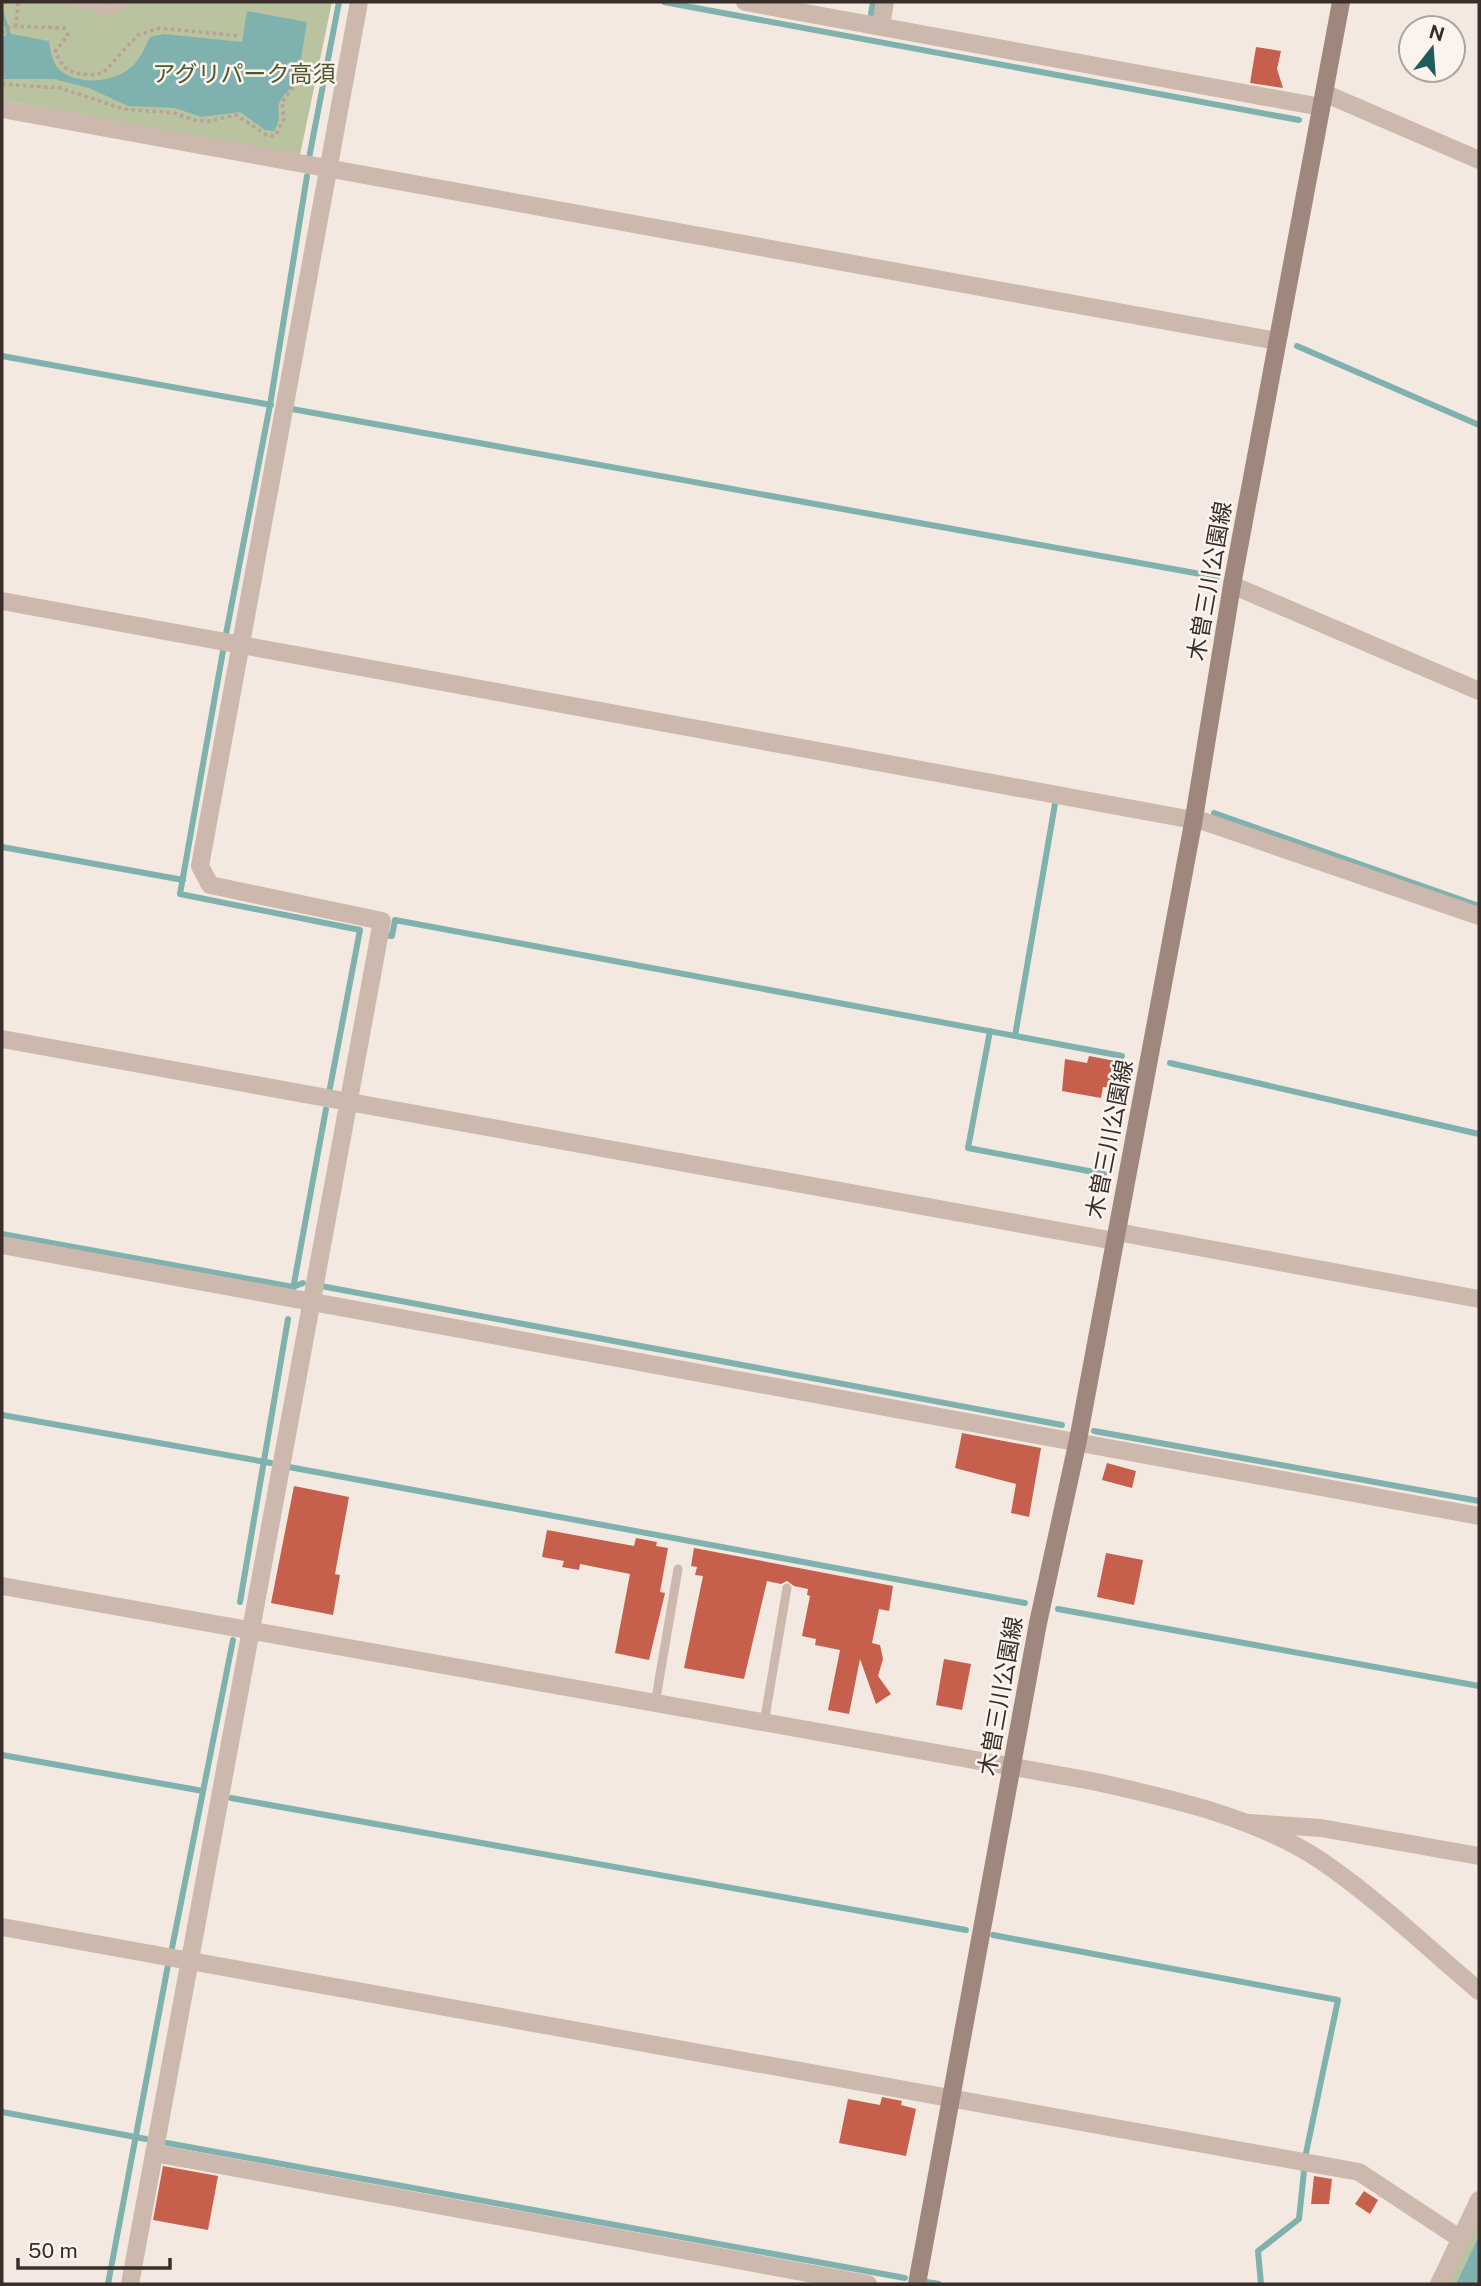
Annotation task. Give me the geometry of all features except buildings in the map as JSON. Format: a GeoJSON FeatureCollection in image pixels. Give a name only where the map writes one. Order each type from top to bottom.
{"type":"FeatureCollection","features":[{"type":"Feature","properties":{"kind":"main road","name":"木曽三川公園線"},"geometry":{"type":"LineString","coordinates":[[917,2284],[1038,1623],[1078,1440],[1194,819],[1277,341],[1342,2]]}},
{"type":"Feature","properties":{"kind":"street"},"geometry":{"type":"LineString","coordinates":[[130,2284],[249,1631],[314,1301],[382,921],[210,885],[200,866],[359,2]]}},
{"type":"Feature","properties":{"kind":"street"},"geometry":{"type":"LineString","coordinates":[[745,2],[1323,100],[1479,160]]}},
{"type":"Feature","properties":{"kind":"street"},"geometry":{"type":"LineString","coordinates":[[881,26],[885,2]]}},
{"type":"Feature","properties":{"kind":"street"},"geometry":{"type":"LineString","coordinates":[[2,109],[1277,341]]}},
{"type":"Feature","properties":{"kind":"street"},"geometry":{"type":"LineString","coordinates":[[1233,585],[1479,691]]}},
{"type":"Feature","properties":{"kind":"street"},"geometry":{"type":"LineString","coordinates":[[2,601],[1194,819],[1479,916]]}},
{"type":"Feature","properties":{"kind":"street"},"geometry":{"type":"LineString","coordinates":[[2,1039],[350,1103],[1479,1300]]}},
{"type":"Feature","properties":{"kind":"street"},"geometry":{"type":"LineString","coordinates":[[2,1245],[1078,1440],[1479,1516]]}},
{"type":"Feature","properties":{"kind":"street"},"geometry":{"type":"LineString","coordinates":[[2,1586],[1012,1769],[1092,1781],[1192,1803],[1245,1822],[1321,1861],[1479,1991]]}},
{"type":"Feature","properties":{"kind":"street"},"geometry":{"type":"LineString","coordinates":[[1245,1822],[1321,1828],[1479,1856]]}},
{"type":"Feature","properties":{"kind":"street"},"geometry":{"type":"LineString","coordinates":[[2,1927],[1359,2172],[1459,2238]]}},
{"type":"Feature","properties":{"kind":"street"},"geometry":{"type":"LineString","coordinates":[[154,2153],[868,2284]]}},
{"type":"Feature","properties":{"kind":"street"},"geometry":{"type":"LineString","coordinates":[[1439,2284],[1479,2200]]}},
{"type":"Feature","properties":{"kind":"lane"},"geometry":{"type":"LineString","coordinates":[[70,2],[111,10],[129,2]]}},
{"type":"Feature","properties":{"kind":"lane"},"geometry":{"type":"LineString","coordinates":[[656,1704],[678,1569]]}},
{"type":"Feature","properties":{"kind":"lane"},"geometry":{"type":"LineString","coordinates":[[764,1723],[787,1588]]}},
{"type":"Feature","properties":{"kind":"path"},"geometry":{"type":"LineString","coordinates":[[16,27],[18,2]]}},
{"type":"Feature","properties":{"kind":"path"},"geometry":{"type":"LineString","coordinates":[[3,32],[10,26],[64,28],[68,35],[55,52],[64,67],[75,73],[90,75],[103,73],[138,35],[160,28],[240,36]]}},
{"type":"Feature","properties":{"kind":"path"},"geometry":{"type":"LineString","coordinates":[[2,84],[60,88],[124,108],[174,113],[194,120],[209,121],[236,115],[267,135],[275,136],[284,119],[282,102],[300,79]]}},
{"type":"Feature","properties":{"kind":"green space","name":"アグリパーク高須"},"geometry":{"type":"Polygon","coordinates":[[[2,2],[332,2],[300,155],[2,100],[2,2]]]}},
{"type":"Feature","properties":{"kind":"green space"},"geometry":{"type":"Polygon","coordinates":[[[1479,2217],[1479,2284],[1448,2284],[1479,2217]]]}},
{"type":"Feature","properties":{"kind":"water"},"geometry":{"type":"Polygon","coordinates":[[[2,7],[11,34],[49,41],[57,67],[82,80],[103,80],[122,74],[133,66],[150,37],[164,34],[242,42],[247,11],[307,22],[297,83],[281,99],[278,123],[274,131],[265,130],[240,112],[201,117],[175,108],[128,106],[89,88],[54,79],[2,79],[2,38],[7,34],[2,19],[2,7]]]}},
{"type":"Feature","properties":{"kind":"water"},"geometry":{"type":"Polygon","coordinates":[[[1479,2236],[1479,2284],[1456,2284],[1479,2236]]]}},
{"type":"Feature","properties":{"kind":"waterway"},"geometry":{"type":"LineString","coordinates":[[309,158],[339,2]]}},
{"type":"Feature","properties":{"kind":"waterway"},"geometry":{"type":"LineString","coordinates":[[664,2],[1299,120]]}},
{"type":"Feature","properties":{"kind":"waterway"},"geometry":{"type":"LineString","coordinates":[[871,14],[873,2]]}},
{"type":"Feature","properties":{"kind":"waterway"},"geometry":{"type":"LineString","coordinates":[[299,69],[326,75]]}},
{"type":"Feature","properties":{"kind":"waterway"},"geometry":{"type":"LineString","coordinates":[[226,634],[270,405],[307,176]]}},
{"type":"Feature","properties":{"kind":"waterway"},"geometry":{"type":"LineString","coordinates":[[1297,346],[1479,425]]}},
{"type":"Feature","properties":{"kind":"waterway"},"geometry":{"type":"LineString","coordinates":[[2,356],[271,405]]}},
{"type":"Feature","properties":{"kind":"waterway"},"geometry":{"type":"LineString","coordinates":[[292,409],[1217,577]]}},
{"type":"Feature","properties":{"kind":"waterway"},"geometry":{"type":"LineString","coordinates":[[223,651],[180,894],[360,930],[329,1093]]}},
{"type":"Feature","properties":{"kind":"waterway"},"geometry":{"type":"LineString","coordinates":[[1015,1036],[1055,804]]}},
{"type":"Feature","properties":{"kind":"waterway"},"geometry":{"type":"LineString","coordinates":[[1214,813],[1479,906]]}},
{"type":"Feature","properties":{"kind":"waterway"},"geometry":{"type":"LineString","coordinates":[[2,847],[183,880]]}},
{"type":"Feature","properties":{"kind":"waterway"},"geometry":{"type":"LineString","coordinates":[[386,935],[392,936],[395,920],[1122,1056]]}},
{"type":"Feature","properties":{"kind":"waterway"},"geometry":{"type":"LineString","coordinates":[[990,1031],[968,1148],[1104,1174]]}},
{"type":"Feature","properties":{"kind":"waterway"},"geometry":{"type":"LineString","coordinates":[[1170,1063],[1479,1134]]}},
{"type":"Feature","properties":{"kind":"waterway"},"geometry":{"type":"LineString","coordinates":[[293,1289],[326,1109]]}},
{"type":"Feature","properties":{"kind":"waterway"},"geometry":{"type":"LineString","coordinates":[[2,1234],[293,1287],[303,1283]]}},
{"type":"Feature","properties":{"kind":"waterway"},"geometry":{"type":"LineString","coordinates":[[321,1286],[1062,1425]]}},
{"type":"Feature","properties":{"kind":"waterway"},"geometry":{"type":"LineString","coordinates":[[240,1602],[288,1319]]}},
{"type":"Feature","properties":{"kind":"waterway"},"geometry":{"type":"LineString","coordinates":[[2,1415],[271,1463]]}},
{"type":"Feature","properties":{"kind":"waterway"},"geometry":{"type":"LineString","coordinates":[[1094,1431],[1479,1501]]}},
{"type":"Feature","properties":{"kind":"waterway"},"geometry":{"type":"LineString","coordinates":[[289,1467],[1025,1603]]}},
{"type":"Feature","properties":{"kind":"waterway"},"geometry":{"type":"LineString","coordinates":[[1058,1609],[1479,1686]]}},
{"type":"Feature","properties":{"kind":"waterway"},"geometry":{"type":"LineString","coordinates":[[172,1948],[233,1640]]}},
{"type":"Feature","properties":{"kind":"waterway"},"geometry":{"type":"LineString","coordinates":[[2,1755],[203,1791]]}},
{"type":"Feature","properties":{"kind":"waterway"},"geometry":{"type":"LineString","coordinates":[[231,1798],[966,1930]]}},
{"type":"Feature","properties":{"kind":"waterway"},"geometry":{"type":"LineString","coordinates":[[993,1935],[1338,2000],[1306,2153]]}},
{"type":"Feature","properties":{"kind":"waterway"},"geometry":{"type":"LineString","coordinates":[[108,2284],[168,1965]]}},
{"type":"Feature","properties":{"kind":"waterway"},"geometry":{"type":"LineString","coordinates":[[2,2112],[146,2139]]}},
{"type":"Feature","properties":{"kind":"waterway"},"geometry":{"type":"LineString","coordinates":[[167,2143],[905,2278]]}},
{"type":"Feature","properties":{"kind":"waterway"},"geometry":{"type":"LineString","coordinates":[[1261,2284],[1258,2251],[1299,2219],[1304,2171]]}},
{"type":"Feature","properties":{"kind":"waterway"},"geometry":{"type":"LineString","coordinates":[[927,2282],[939,2284]]}}]}
